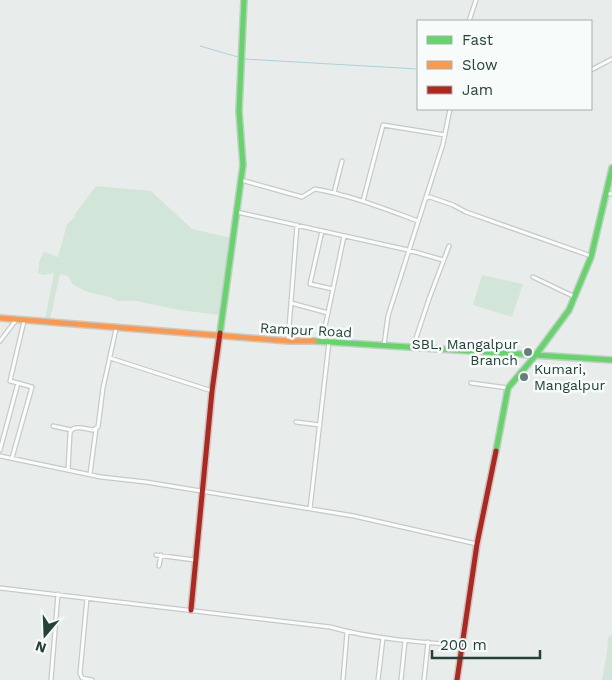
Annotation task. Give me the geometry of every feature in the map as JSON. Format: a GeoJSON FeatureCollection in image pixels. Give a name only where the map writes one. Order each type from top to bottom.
{"type":"FeatureCollection","features":[{"type":"Feature","properties":{"kind":"street"},"geometry":{"type":"LineString","coordinates":[[191,610],[212,391],[243,165],[239,111],[244,0]]}},
{"type":"Feature","properties":{"kind":"street"},"geometry":{"type":"LineString","coordinates":[[470,20],[476,0]]}},
{"type":"Feature","properties":{"kind":"street"},"geometry":{"type":"LineString","coordinates":[[592,69],[612,59]]}},
{"type":"Feature","properties":{"kind":"street"},"geometry":{"type":"LineString","coordinates":[[384,345],[388,316],[445,135],[450,110]]}},
{"type":"Feature","properties":{"kind":"street"},"geometry":{"type":"LineString","coordinates":[[363,201],[383,125],[445,135]]}},
{"type":"Feature","properties":{"kind":"street"},"geometry":{"type":"LineString","coordinates":[[334,193],[342,161]]}},
{"type":"Feature","properties":{"kind":"street"},"geometry":{"type":"LineString","coordinates":[[457,680],[477,544],[508,388],[535,356],[569,310],[592,257],[609,194],[612,168]]}},
{"type":"Feature","properties":{"kind":"street"},"geometry":{"type":"LineString","coordinates":[[241,180],[296,196],[305,196],[315,189],[334,193],[363,201],[418,221]]}},
{"type":"Feature","properties":{"kind":"street"},"geometry":{"type":"LineString","coordinates":[[426,198],[430,197],[453,205],[473,215],[592,257]]}},
{"type":"Feature","properties":{"kind":"street"},"geometry":{"type":"LineString","coordinates":[[237,212],[408,250],[443,260]]}},
{"type":"Feature","properties":{"kind":"street"},"geometry":{"type":"LineString","coordinates":[[288,341],[297,225]]}},
{"type":"Feature","properties":{"kind":"street"},"geometry":{"type":"LineString","coordinates":[[322,231],[310,284],[333,289]]}},
{"type":"Feature","properties":{"kind":"street"},"geometry":{"type":"LineString","coordinates":[[322,341],[344,236]]}},
{"type":"Feature","properties":{"kind":"street"},"geometry":{"type":"LineString","coordinates":[[413,348],[449,246]]}},
{"type":"Feature","properties":{"kind":"street"},"geometry":{"type":"LineString","coordinates":[[533,277],[574,297]]}},
{"type":"Feature","properties":{"kind":"street"},"geometry":{"type":"LineString","coordinates":[[291,303],[328,313]]}},
{"type":"Feature","properties":{"kind":"street","name":"Rampur Road"},"geometry":{"type":"LineString","coordinates":[[0,318],[116,329],[288,341],[322,341],[612,360]]}},
{"type":"Feature","properties":{"kind":"street"},"geometry":{"type":"LineString","coordinates":[[0,341],[16,320]]}},
{"type":"Feature","properties":{"kind":"street"},"geometry":{"type":"LineString","coordinates":[[12,458],[32,387],[10,381],[24,321]]}},
{"type":"Feature","properties":{"kind":"street"},"geometry":{"type":"LineString","coordinates":[[90,474],[103,388],[116,329]]}},
{"type":"Feature","properties":{"kind":"street"},"geometry":{"type":"LineString","coordinates":[[310,509],[329,342]]}},
{"type":"Feature","properties":{"kind":"street"},"geometry":{"type":"LineString","coordinates":[[110,358],[212,391]]}},
{"type":"Feature","properties":{"kind":"street"},"geometry":{"type":"LineString","coordinates":[[0,450],[18,383]]}},
{"type":"Feature","properties":{"kind":"street"},"geometry":{"type":"LineString","coordinates":[[472,383],[508,388]]}},
{"type":"Feature","properties":{"kind":"street"},"geometry":{"type":"LineString","coordinates":[[296,422],[320,425]]}},
{"type":"Feature","properties":{"kind":"street"},"geometry":{"type":"LineString","coordinates":[[53,426],[71,430],[75,428],[93,430],[96,428]]}},
{"type":"Feature","properties":{"kind":"street"},"geometry":{"type":"LineString","coordinates":[[68,470],[71,430]]}},
{"type":"Feature","properties":{"kind":"street"},"geometry":{"type":"LineString","coordinates":[[0,456],[90,474],[364,518],[477,544]]}},
{"type":"Feature","properties":{"kind":"street"},"geometry":{"type":"LineString","coordinates":[[156,555],[195,560]]}},
{"type":"Feature","properties":{"kind":"street"},"geometry":{"type":"LineString","coordinates":[[159,566],[161,555]]}},
{"type":"Feature","properties":{"kind":"street"},"geometry":{"type":"LineString","coordinates":[[0,588],[330,627],[347,632],[405,641],[461,645]]}},
{"type":"Feature","properties":{"kind":"street"},"geometry":{"type":"LineString","coordinates":[[51,680],[58,594]]}},
{"type":"Feature","properties":{"kind":"street"},"geometry":{"type":"LineString","coordinates":[[87,598],[80,673],[82,678],[92,680]]}},
{"type":"Feature","properties":{"kind":"street"},"geometry":{"type":"LineString","coordinates":[[343,680],[347,632]]}},
{"type":"Feature","properties":{"kind":"street"},"geometry":{"type":"LineString","coordinates":[[378,680],[383,638]]}},
{"type":"Feature","properties":{"kind":"street"},"geometry":{"type":"LineString","coordinates":[[400,680],[405,641]]}},
{"type":"Feature","properties":{"kind":"street"},"geometry":{"type":"LineString","coordinates":[[424,680],[428,642]]}},
{"type":"Feature","properties":{"kind":"green space"},"geometry":{"type":"Polygon","coordinates":[[[96,186],[151,191],[192,229],[231,238],[220,315],[179,310],[137,301],[118,301],[88,292],[73,285],[68,276],[60,274],[50,320],[45,319],[54,273],[44,275],[38,273],[39,262],[44,252],[58,257],[67,224],[74,218],[96,186]]]}},
{"type":"Feature","properties":{"kind":"green space"},"geometry":{"type":"Polygon","coordinates":[[[482,275],[523,284],[512,317],[473,305],[482,275]]]}},
{"type":"Feature","properties":{"kind":"green space"},"geometry":{"type":"Polygon","coordinates":[[[612,634],[612,680],[602,680],[608,637],[612,634]]]}},
{"type":"Feature","properties":{"kind":"waterway"},"geometry":{"type":"LineString","coordinates":[[200,46],[238,57]]}},
{"type":"Feature","properties":{"kind":"waterway"},"geometry":{"type":"LineString","coordinates":[[244,59],[417,69]]}},
{"type":"Feature","properties":{"kind":"traffic: fast"},"geometry":{"type":"LineString","coordinates":[[220,333],[243,165],[239,111],[244,0]]}},
{"type":"Feature","properties":{"kind":"traffic: fast"},"geometry":{"type":"LineString","coordinates":[[496,451],[508,388],[535,356],[569,310],[591,257],[612,168]]}},
{"type":"Feature","properties":{"kind":"traffic: fast"},"geometry":{"type":"LineString","coordinates":[[314,341],[612,360]]}},
{"type":"Feature","properties":{"kind":"traffic: slow"},"geometry":{"type":"LineString","coordinates":[[0,318],[288,341],[314,341]]}},
{"type":"Feature","properties":{"kind":"traffic: jam"},"geometry":{"type":"LineString","coordinates":[[191,610],[212,391],[220,333]]}},
{"type":"Feature","properties":{"kind":"traffic: jam"},"geometry":{"type":"LineString","coordinates":[[457,680],[477,544],[496,451]]}},
{"type":"Feature","properties":{"kind":"place","name":"SBL, Mangalpur Branch"},"geometry":{"type":"Point","coordinates":[528,352]}},
{"type":"Feature","properties":{"kind":"place","name":"Kumari, Mangalpur"},"geometry":{"type":"Point","coordinates":[524,377]}}]}
